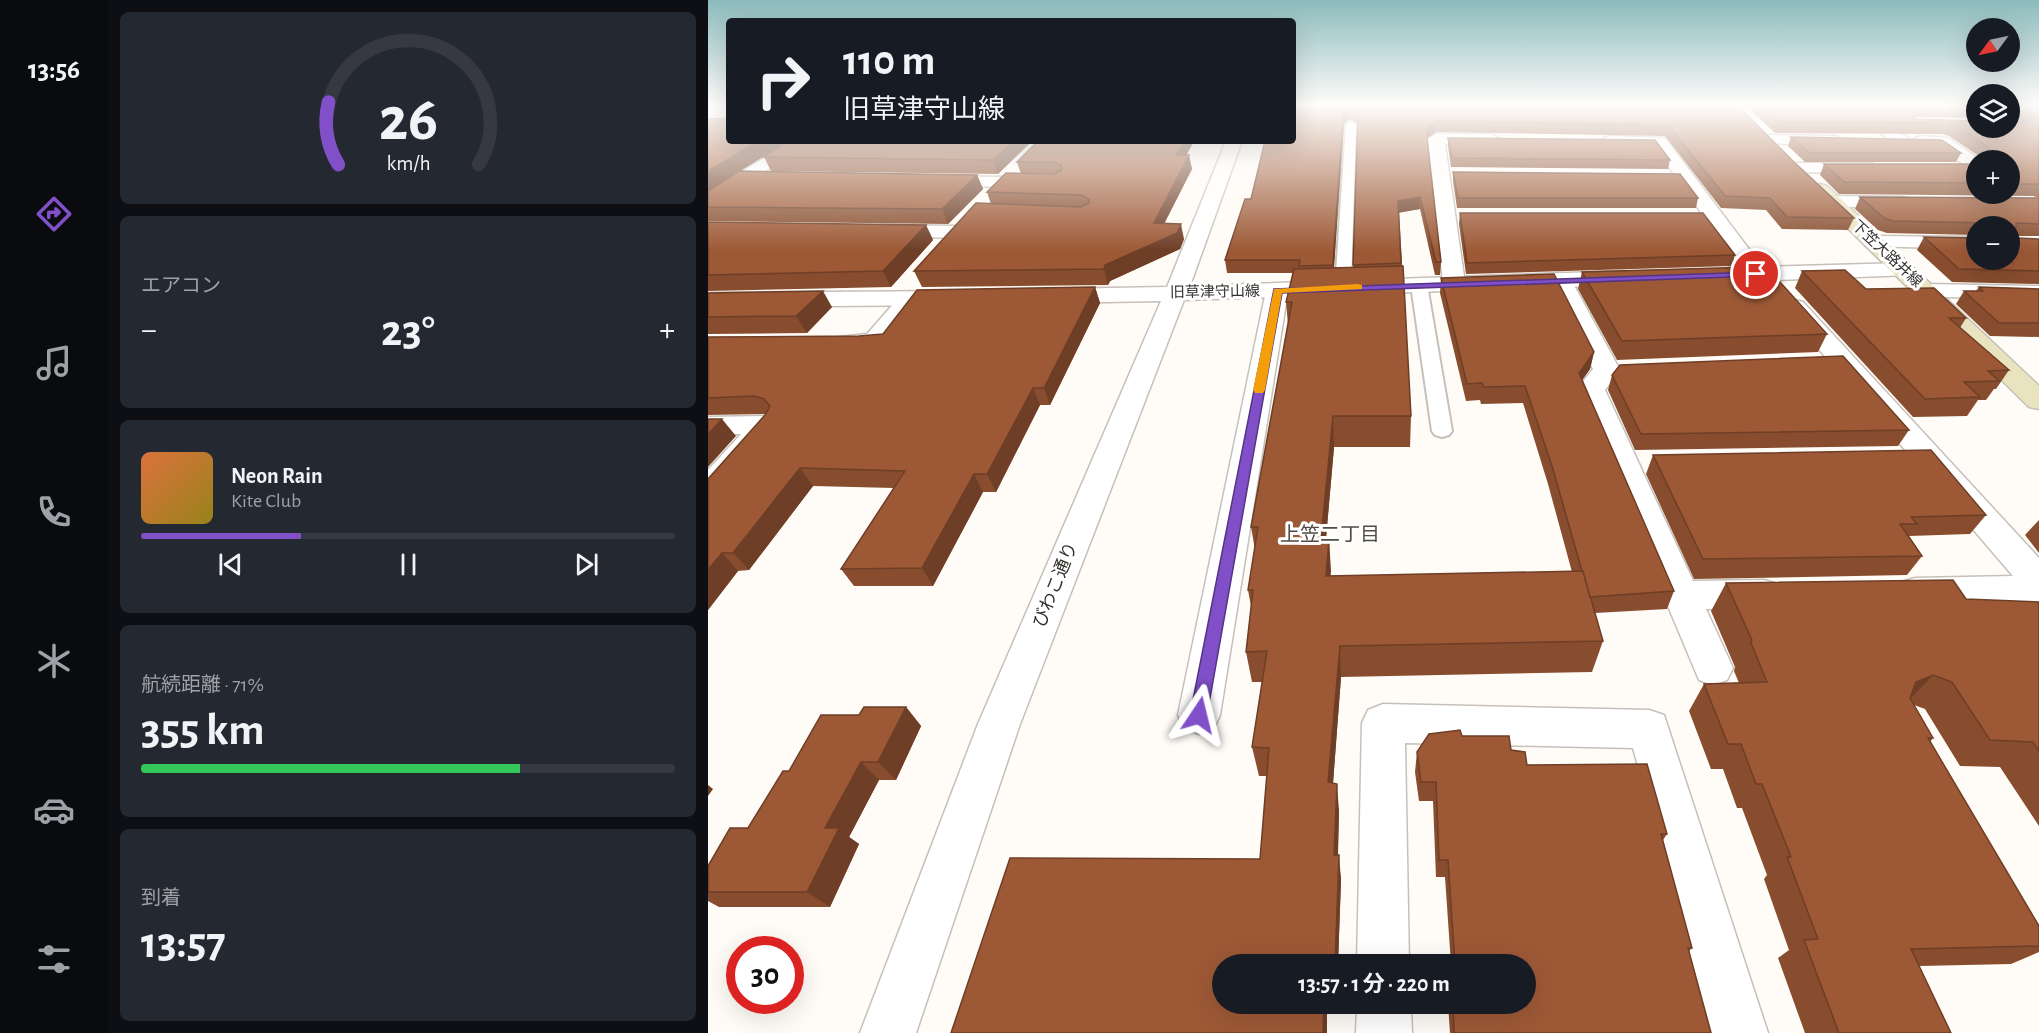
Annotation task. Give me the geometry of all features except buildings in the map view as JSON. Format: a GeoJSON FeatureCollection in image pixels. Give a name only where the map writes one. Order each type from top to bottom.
{"type":"FeatureCollection","features":[{"type":"Feature","properties":{"kind":"main road","name":"下笠大路井線"},"geometry":{"type":"LineString","coordinates":[[1783,154],[2039,401]]}},
{"type":"Feature","properties":{"kind":"street"},"geometry":{"type":"LineString","coordinates":[[708,200],[781,154]]}},
{"type":"Feature","properties":{"kind":"street","name":"びわこ通り"},"geometry":{"type":"LineString","coordinates":[[888,1033],[999,724],[1176,292],[1229,154]]}},
{"type":"Feature","properties":{"kind":"street"},"geometry":{"type":"LineString","coordinates":[[1438,154],[1454,284]]}},
{"type":"Feature","properties":{"kind":"street"},"geometry":{"type":"LineString","coordinates":[[1669,154],[1714,216],[1761,274],[1843,361],[2039,582]]}},
{"type":"Feature","properties":{"kind":"street"},"geometry":{"type":"LineString","coordinates":[[1797,168],[1881,168]]}},
{"type":"Feature","properties":{"kind":"street"},"geometry":{"type":"LineString","coordinates":[[1953,169],[1966,168]]}},
{"type":"Feature","properties":{"kind":"street"},"geometry":{"type":"LineString","coordinates":[[1440,174],[1464,174]]}},
{"type":"Feature","properties":{"kind":"street"},"geometry":{"type":"LineString","coordinates":[[1662,176],[1685,176]]}},
{"type":"Feature","properties":{"kind":"street"},"geometry":{"type":"LineString","coordinates":[[920,181],[1012,177],[988,197]]}},
{"type":"Feature","properties":{"kind":"street"},"geometry":{"type":"LineString","coordinates":[[742,178],[778,179]]}},
{"type":"Feature","properties":{"kind":"street"},"geometry":{"type":"LineString","coordinates":[[2020,195],[2036,206]]}},
{"type":"Feature","properties":{"kind":"street"},"geometry":{"type":"LineString","coordinates":[[1833,202],[1927,203]]}},
{"type":"Feature","properties":{"kind":"street"},"geometry":{"type":"LineString","coordinates":[[2011,204],[2036,206]]}},
{"type":"Feature","properties":{"kind":"street"},"geometry":{"type":"LineString","coordinates":[[1446,216],[1469,216]]}},
{"type":"Feature","properties":{"kind":"street"},"geometry":{"type":"LineString","coordinates":[[1690,216],[1714,216]]}},
{"type":"Feature","properties":{"kind":"street"},"geometry":{"type":"LineString","coordinates":[[860,231],[960,225],[939,249]]}},
{"type":"Feature","properties":{"kind":"street"},"geometry":{"type":"LineString","coordinates":[[1873,242],[1966,243]]}},
{"type":"Feature","properties":{"kind":"street"},"geometry":{"type":"LineString","coordinates":[[1711,276],[1903,270]]}},
{"type":"Feature","properties":{"kind":"street"},"geometry":{"type":"LineString","coordinates":[[811,343],[874,341],[917,274]]}},
{"type":"Feature","properties":{"kind":"street","name":"旧草津守山線"},"geometry":{"type":"LineString","coordinates":[[1026,296],[1278,291],[1643,278]]}},
{"type":"Feature","properties":{"kind":"street"},"geometry":{"type":"LineString","coordinates":[[1560,280],[1619,369],[1591,388],[1713,668]]}},
{"type":"Feature","properties":{"kind":"street"},"geometry":{"type":"LineString","coordinates":[[1199,715],[1278,291]]}},
{"type":"Feature","properties":{"kind":"street"},"geometry":{"type":"LineString","coordinates":[[1926,291],[2039,293]]}},
{"type":"Feature","properties":{"kind":"street"},"geometry":{"type":"LineString","coordinates":[[708,300],[980,297]]}},
{"type":"Feature","properties":{"kind":"street"},"geometry":{"type":"LineString","coordinates":[[1807,362],[1843,361]]}},
{"type":"Feature","properties":{"kind":"street"},"geometry":{"type":"LineString","coordinates":[[708,426],[766,425],[708,490]]}},
{"type":"Feature","properties":{"kind":"street"},"geometry":{"type":"LineString","coordinates":[[1893,457],[1928,457]]}},
{"type":"Feature","properties":{"kind":"street"},"geometry":{"type":"LineString","coordinates":[[1623,462],[1659,461]]}},
{"type":"Feature","properties":{"kind":"street"},"geometry":{"type":"LineString","coordinates":[[1883,592],[2039,590]]}},
{"type":"Feature","properties":{"kind":"street"},"geometry":{"type":"LineString","coordinates":[[1680,595],[1799,593]]}},
{"type":"Feature","properties":{"kind":"street"},"geometry":{"type":"LineString","coordinates":[[1383,954],[1383,723],[1648,729],[1740,1033]]}},
{"type":"Feature","properties":{"kind":"street"},"geometry":{"type":"LineString","coordinates":[[1384,1014],[1384,1033]]}},
{"type":"Feature","properties":{"kind":"lane"},"geometry":{"type":"LineString","coordinates":[[1343,288],[1350,154]]}},
{"type":"Feature","properties":{"kind":"lane"},"geometry":{"type":"LineString","coordinates":[[1419,285],[1442,431]]}},
{"type":"Feature","properties":{"kind":"slow traffic"},"geometry":{"type":"LineString","coordinates":[[1259,390],[1278,291],[1358,287]]}},
{"type":"Feature","properties":{"kind":"district","name":"上笠二丁目"},"geometry":{"type":"Point","coordinates":[1330,535]}},
{"type":"Feature","properties":{"kind":"route"},"geometry":{"type":"LineString","coordinates":[[1199,715],[1278,291],[1756,274]]}}]}
